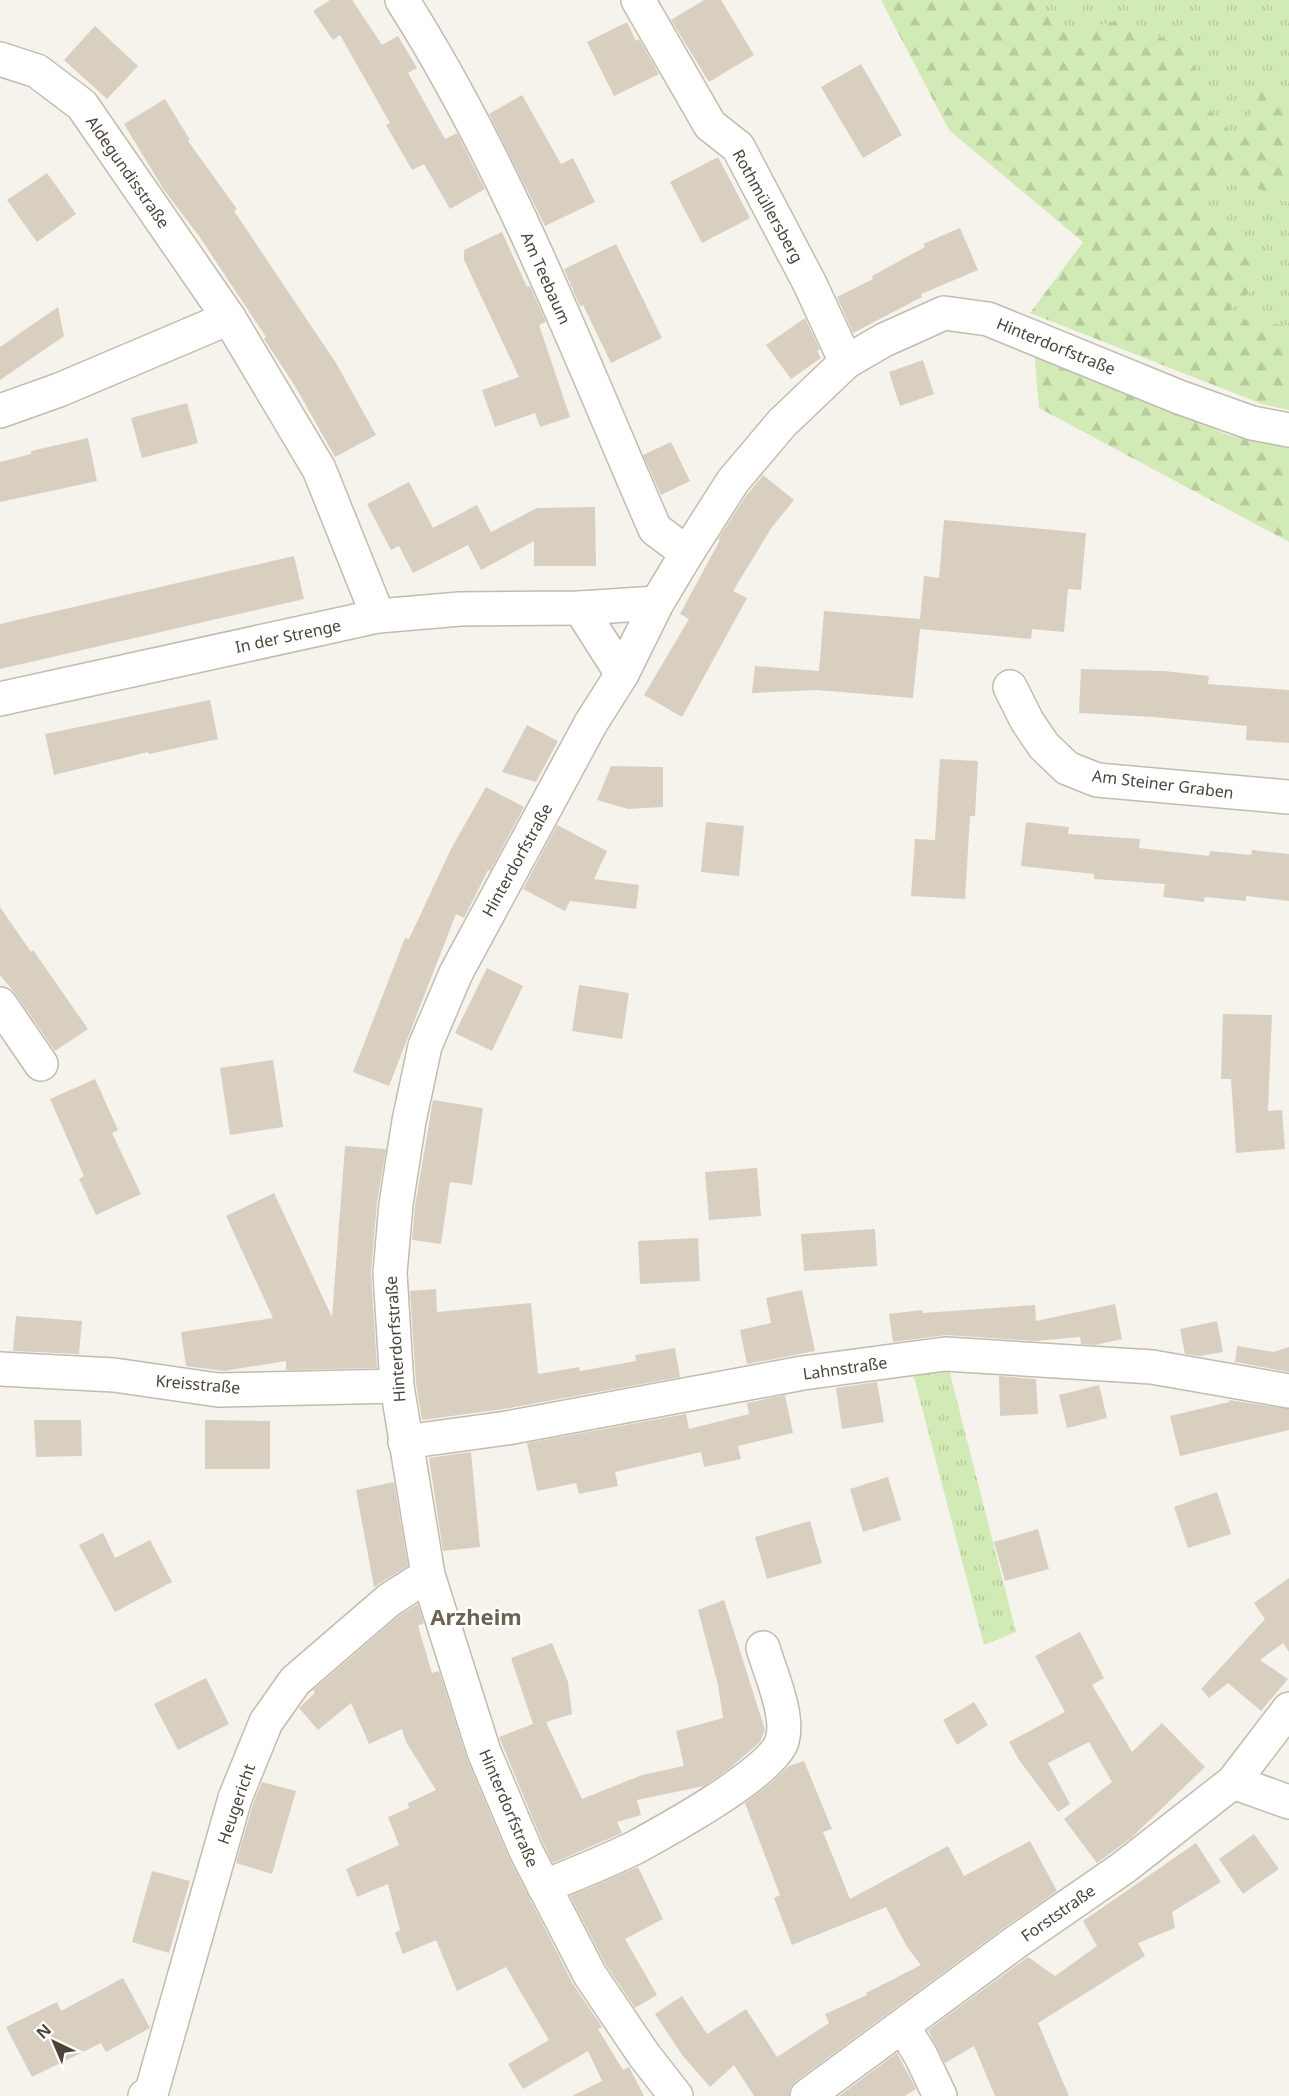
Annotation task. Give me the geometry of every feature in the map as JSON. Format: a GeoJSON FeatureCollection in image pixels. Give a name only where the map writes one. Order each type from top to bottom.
{"type":"FeatureCollection","features":[{"type":"Feature","properties":{"kind":"street","name":"Am Teebaum"},"geometry":{"type":"LineString","coordinates":[[402,0],[433,48],[523,224],[655,529],[687,553]]}},
{"type":"Feature","properties":{"kind":"street","name":"Rothmüllersberg"},"geometry":{"type":"LineString","coordinates":[[638,0],[710,125],[738,147],[810,284],[846,362]]}},
{"type":"Feature","properties":{"kind":"street","name":"Aldegundisstraße"},"geometry":{"type":"LineString","coordinates":[[0,59],[37,71],[82,105],[229,318],[319,469],[378,616]]}},
{"type":"Feature","properties":{"kind":"street","name":"Hinterdorfstraße"},"geometry":{"type":"LineString","coordinates":[[676,2096],[615,2015],[590,1975],[526,1851],[484,1752],[428,1575],[397,1386],[390,1273],[396,1204],[409,1121],[425,1046],[456,974],[591,723],[622,674],[657,603],[687,553],[733,481],[782,423],[846,362],[884,340],[944,314],[988,318],[1189,400],[1252,423],[1289,430]]}},
{"type":"Feature","properties":{"kind":"street"},"geometry":{"type":"LineString","coordinates":[[0,411],[59,390],[229,318]]}},
{"type":"Feature","properties":{"kind":"street","name":"In der Strenge"},"geometry":{"type":"LineString","coordinates":[[0,699],[378,616],[460,609],[580,608],[657,603]]}},
{"type":"Feature","properties":{"kind":"street"},"geometry":{"type":"LineString","coordinates":[[580,608],[622,674]]}},
{"type":"Feature","properties":{"kind":"street","name":"Am Steiner Graben"},"geometry":{"type":"LineString","coordinates":[[1010,687],[1027,722],[1044,746],[1067,768],[1097,780],[1289,797]]}},
{"type":"Feature","properties":{"kind":"street"},"geometry":{"type":"LineString","coordinates":[[0,1004],[41,1064]]}},
{"type":"Feature","properties":{"kind":"street","name":"Lahnstraße"},"geometry":{"type":"LineString","coordinates":[[405,1442],[507,1428],[803,1373],[945,1354],[1152,1367],[1289,1391]]}},
{"type":"Feature","properties":{"kind":"street","name":"Kreisstraße"},"geometry":{"type":"LineString","coordinates":[[0,1369],[114,1375],[218,1390],[397,1386]]}},
{"type":"Feature","properties":{"kind":"street","name":"Heugericht"},"geometry":{"type":"LineString","coordinates":[[145,2096],[151,2094],[235,1798],[266,1722],[295,1681],[389,1600],[428,1575]]}},
{"type":"Feature","properties":{"kind":"street","name":"Hinterdorfstraße"},"geometry":{"type":"LineString","coordinates":[[544,1887],[634,1847],[710,1803],[769,1762],[779,1750],[783,1738],[784,1722],[763,1648]]}},
{"type":"Feature","properties":{"kind":"street","name":"Forststraße"},"geometry":{"type":"LineString","coordinates":[[807,2096],[1016,1942],[1123,1868],[1233,1782],[1289,1709]]}},
{"type":"Feature","properties":{"kind":"street"},"geometry":{"type":"LineString","coordinates":[[1233,1782],[1289,1802]]}},
{"type":"Feature","properties":{"kind":"street"},"geometry":{"type":"LineString","coordinates":[[903,2026],[921,2056],[940,2096]]}},
{"type":"Feature","properties":{"kind":"green space"},"geometry":{"type":"Polygon","coordinates":[[[881,0],[1031,0],[1068,35],[1125,18],[1189,52],[1210,110],[1240,142],[1266,80],[1289,100],[1289,199],[1285,201],[1223,172],[1204,213],[1258,259],[1257,285],[1231,310],[1228,317],[1289,326],[1289,410],[1262,404],[1030,313],[1083,242],[949,130],[881,0]]]}},
{"type":"Feature","properties":{"kind":"green space"},"geometry":{"type":"Polygon","coordinates":[[[1031,0],[1289,0],[1289,100],[1267,81],[1240,142],[1125,18],[1068,36],[1031,0]]]}},
{"type":"Feature","properties":{"kind":"green space"},"geometry":{"type":"Polygon","coordinates":[[[1223,172],[1285,201],[1289,199],[1289,326],[1228,318],[1231,310],[1257,285],[1204,213],[1223,172]]]}},
{"type":"Feature","properties":{"kind":"green space"},"geometry":{"type":"Polygon","coordinates":[[[1034,351],[1228,435],[1289,448],[1289,542],[1039,408],[1034,351]]]}},
{"type":"Feature","properties":{"kind":"green space"},"geometry":{"type":"Polygon","coordinates":[[[945,1354],[1016,1632],[984,1645],[909,1358],[945,1354]]]}},
{"type":"Feature","properties":{"kind":"building"},"geometry":{"type":"Polygon","coordinates":[[[330,0],[352,0],[382,45],[398,36],[417,68],[408,73],[445,139],[457,133],[485,189],[450,209],[424,164],[412,170],[386,125],[390,123],[340,35],[333,40],[313,11],[330,0]]]}},
{"type":"Feature","properties":{"kind":"building"},"geometry":{"type":"Polygon","coordinates":[[[704,0],[721,0],[754,55],[709,82],[671,20],[704,0]]]}},
{"type":"Feature","properties":{"kind":"building"},"geometry":{"type":"Polygon","coordinates":[[[627,22],[636,41],[639,39],[659,74],[614,96],[587,42],[627,22]]]}},
{"type":"Feature","properties":{"kind":"building"},"geometry":{"type":"Polygon","coordinates":[[[95,26],[138,66],[107,99],[64,60],[95,26]]]}},
{"type":"Feature","properties":{"kind":"building"},"geometry":{"type":"Polygon","coordinates":[[[861,64],[902,135],[863,158],[821,87],[861,64]]]}},
{"type":"Feature","properties":{"kind":"building"},"geometry":{"type":"Polygon","coordinates":[[[522,95],[561,164],[573,158],[595,202],[545,226],[489,114],[522,95]]]}},
{"type":"Feature","properties":{"kind":"building"},"geometry":{"type":"Polygon","coordinates":[[[165,99],[190,140],[188,141],[237,209],[234,211],[336,363],[376,435],[335,457],[295,386],[264,339],[266,337],[199,236],[164,190],[124,124],[165,99]]]}},
{"type":"Feature","properties":{"kind":"building"},"geometry":{"type":"Polygon","coordinates":[[[718,157],[750,218],[702,243],[670,182],[718,157]]]}},
{"type":"Feature","properties":{"kind":"building"},"geometry":{"type":"Polygon","coordinates":[[[47,173],[76,214],[37,242],[7,200],[47,173]]]}},
{"type":"Feature","properties":{"kind":"building"},"geometry":{"type":"Polygon","coordinates":[[[960,228],[978,270],[921,294],[922,297],[853,333],[837,297],[873,279],[872,276],[925,247],[923,244],[960,228]]]}},
{"type":"Feature","properties":{"kind":"building"},"geometry":{"type":"Polygon","coordinates":[[[502,232],[546,322],[539,325],[570,417],[540,427],[535,413],[495,427],[482,390],[519,377],[464,260],[464,250],[502,232]]]}},
{"type":"Feature","properties":{"kind":"building"},"geometry":{"type":"Polygon","coordinates":[[[616,244],[662,338],[611,363],[583,305],[580,306],[564,269],[616,244]]]}},
{"type":"Feature","properties":{"kind":"building"},"geometry":{"type":"Polygon","coordinates":[[[58,307],[64,336],[0,380],[0,347],[58,307]]]}},
{"type":"Feature","properties":{"kind":"building"},"geometry":{"type":"Polygon","coordinates":[[[805,318],[820,350],[817,351],[821,358],[791,379],[766,345],[805,318]]]}},
{"type":"Feature","properties":{"kind":"building"},"geometry":{"type":"Polygon","coordinates":[[[923,360],[934,394],[900,406],[889,372],[923,360]]]}},
{"type":"Feature","properties":{"kind":"building"},"geometry":{"type":"Polygon","coordinates":[[[187,403],[198,443],[142,458],[131,418],[187,403]]]}},
{"type":"Feature","properties":{"kind":"building"},"geometry":{"type":"Polygon","coordinates":[[[88,438],[97,481],[0,502],[0,462],[31,454],[31,451],[88,438]]]}},
{"type":"Feature","properties":{"kind":"building"},"geometry":{"type":"Polygon","coordinates":[[[671,442],[690,481],[661,495],[643,455],[671,442]]]}},
{"type":"Feature","properties":{"kind":"building"},"geometry":{"type":"Polygon","coordinates":[[[763,475],[794,500],[772,527],[733,591],[747,598],[682,717],[644,695],[689,619],[680,614],[720,540],[718,539],[746,496],[763,475]]]}},
{"type":"Feature","properties":{"kind":"building"},"geometry":{"type":"Polygon","coordinates":[[[409,482],[433,528],[477,505],[491,532],[537,508],[595,507],[596,566],[534,566],[534,541],[481,570],[468,545],[413,573],[399,546],[391,550],[367,504],[409,482]]]}},
{"type":"Feature","properties":{"kind":"building"},"geometry":{"type":"Polygon","coordinates":[[[944,520],[1086,533],[1081,590],[1068,589],[1064,632],[1032,629],[1031,639],[920,629],[913,698],[817,690],[752,693],[755,666],[819,671],[824,611],[920,619],[924,576],[939,578],[944,520]]]}},
{"type":"Feature","properties":{"kind":"building"},"geometry":{"type":"Polygon","coordinates":[[[294,556],[304,599],[0,669],[0,624],[294,556]]]}},
{"type":"Feature","properties":{"kind":"building"},"geometry":{"type":"Polygon","coordinates":[[[1081,669],[1164,671],[1209,676],[1208,684],[1289,690],[1289,743],[1246,740],[1247,726],[1079,713],[1081,669]]]}},
{"type":"Feature","properties":{"kind":"building"},"geometry":{"type":"Polygon","coordinates":[[[210,700],[218,739],[149,754],[148,752],[54,775],[45,734],[210,700]]]}},
{"type":"Feature","properties":{"kind":"building"},"geometry":{"type":"Polygon","coordinates":[[[527,725],[558,741],[536,782],[502,772],[527,725]]]}},
{"type":"Feature","properties":{"kind":"building"},"geometry":{"type":"Polygon","coordinates":[[[940,759],[978,761],[975,816],[970,816],[965,899],[911,896],[915,839],[935,840],[940,759]]]}},
{"type":"Feature","properties":{"kind":"building"},"geometry":{"type":"Polygon","coordinates":[[[611,766],[663,767],[663,807],[628,809],[597,800],[611,766]]]}},
{"type":"Feature","properties":{"kind":"building"},"geometry":{"type":"Polygon","coordinates":[[[486,787],[524,807],[464,918],[456,914],[389,1086],[353,1072],[405,938],[409,939],[451,849],[486,787]]]}},
{"type":"Feature","properties":{"kind":"building"},"geometry":{"type":"Polygon","coordinates":[[[706,822],[744,826],[739,876],[701,872],[706,822]]]}},
{"type":"Feature","properties":{"kind":"building"},"geometry":{"type":"Polygon","coordinates":[[[1026,822],[1069,827],[1068,834],[1140,839],[1139,848],[1209,856],[1210,851],[1251,855],[1252,850],[1289,854],[1289,901],[1246,896],[1246,901],[1205,897],[1204,902],[1163,897],[1165,884],[1094,879],[1094,874],[1021,866],[1026,822]]]}},
{"type":"Feature","properties":{"kind":"building"},"geometry":{"type":"Polygon","coordinates":[[[557,825],[607,851],[594,879],[639,885],[636,909],[570,901],[565,911],[523,889],[557,825]]]}},
{"type":"Feature","properties":{"kind":"building"},"geometry":{"type":"Polygon","coordinates":[[[0,907],[88,1029],[55,1051],[0,975],[0,907]]]}},
{"type":"Feature","properties":{"kind":"building"},"geometry":{"type":"Polygon","coordinates":[[[487,968],[523,986],[492,1051],[455,1033],[487,968]]]}},
{"type":"Feature","properties":{"kind":"building"},"geometry":{"type":"Polygon","coordinates":[[[579,985],[629,993],[622,1039],[572,1031],[579,985]]]}},
{"type":"Feature","properties":{"kind":"building"},"geometry":{"type":"Polygon","coordinates":[[[1223,1014],[1272,1015],[1268,1111],[1282,1110],[1285,1149],[1236,1153],[1231,1079],[1221,1079],[1223,1014]]]}},
{"type":"Feature","properties":{"kind":"building"},"geometry":{"type":"Polygon","coordinates":[[[273,1060],[283,1127],[230,1135],[220,1068],[273,1060]]]}},
{"type":"Feature","properties":{"kind":"building"},"geometry":{"type":"Polygon","coordinates":[[[95,1079],[118,1130],[112,1133],[141,1194],[96,1215],[79,1179],[84,1176],[50,1099],[95,1079]]]}},
{"type":"Feature","properties":{"kind":"building"},"geometry":{"type":"Polygon","coordinates":[[[433,1100],[483,1108],[472,1185],[450,1182],[441,1244],[412,1240],[415,1206],[433,1100]]]}},
{"type":"Feature","properties":{"kind":"building"},"geometry":{"type":"Polygon","coordinates":[[[345,1146],[386,1149],[377,1202],[371,1272],[377,1368],[286,1370],[286,1361],[224,1371],[186,1366],[181,1332],[273,1318],[226,1216],[274,1193],[332,1317],[345,1146]]]}},
{"type":"Feature","properties":{"kind":"building"},"geometry":{"type":"Polygon","coordinates":[[[757,1168],[761,1216],[709,1220],[705,1172],[757,1168]]]}},
{"type":"Feature","properties":{"kind":"building"},"geometry":{"type":"Polygon","coordinates":[[[875,1229],[877,1266],[804,1271],[801,1234],[875,1229]]]}},
{"type":"Feature","properties":{"kind":"building"},"geometry":{"type":"Polygon","coordinates":[[[698,1238],[700,1281],[640,1284],[638,1241],[698,1238]]]}},
{"type":"Feature","properties":{"kind":"building"},"geometry":{"type":"Polygon","coordinates":[[[436,1289],[437,1312],[531,1303],[538,1374],[579,1367],[580,1371],[636,1361],[635,1355],[675,1348],[680,1377],[504,1409],[422,1420],[416,1384],[410,1291],[436,1289]]]}},
{"type":"Feature","properties":{"kind":"building"},"geometry":{"type":"Polygon","coordinates":[[[802,1290],[815,1351],[747,1364],[740,1330],[771,1323],[766,1298],[802,1290]]]}},
{"type":"Feature","properties":{"kind":"building"},"geometry":{"type":"Polygon","coordinates":[[[1115,1304],[1122,1339],[1095,1345],[1081,1344],[1080,1337],[1035,1341],[946,1335],[893,1342],[889,1314],[922,1310],[923,1313],[1035,1305],[1036,1321],[1115,1304]]]}},
{"type":"Feature","properties":{"kind":"building"},"geometry":{"type":"Polygon","coordinates":[[[16,1316],[82,1321],[79,1354],[13,1351],[16,1316]]]}},
{"type":"Feature","properties":{"kind":"building"},"geometry":{"type":"Polygon","coordinates":[[[1217,1321],[1223,1352],[1200,1356],[1185,1354],[1180,1329],[1217,1321]]]}},
{"type":"Feature","properties":{"kind":"building"},"geometry":{"type":"Polygon","coordinates":[[[1237,1346],[1273,1352],[1289,1347],[1289,1372],[1235,1362],[1237,1346]]]}},
{"type":"Feature","properties":{"kind":"building"},"geometry":{"type":"Polygon","coordinates":[[[999,1376],[1036,1379],[1038,1414],[1000,1416],[999,1376]]]}},
{"type":"Feature","properties":{"kind":"building"},"geometry":{"type":"Polygon","coordinates":[[[877,1382],[884,1422],[842,1429],[836,1388],[877,1382]]]}},
{"type":"Feature","properties":{"kind":"building"},"geometry":{"type":"Polygon","coordinates":[[[1099,1385],[1107,1418],[1067,1428],[1059,1395],[1099,1385]]]}},
{"type":"Feature","properties":{"kind":"building"},"geometry":{"type":"Polygon","coordinates":[[[785,1395],[793,1433],[738,1446],[741,1459],[704,1467],[701,1452],[615,1472],[618,1486],[579,1494],[576,1483],[537,1491],[527,1443],[686,1414],[689,1429],[749,1414],[747,1403],[785,1395]]]}},
{"type":"Feature","properties":{"kind":"building"},"geometry":{"type":"Polygon","coordinates":[[[1229,1400],[1289,1409],[1289,1430],[1180,1456],[1170,1416],[1229,1402],[1229,1400]]]}},
{"type":"Feature","properties":{"kind":"building"},"geometry":{"type":"Polygon","coordinates":[[[34,1420],[81,1420],[82,1456],[36,1457],[34,1420]]]}},
{"type":"Feature","properties":{"kind":"building"},"geometry":{"type":"Polygon","coordinates":[[[205,1420],[270,1421],[270,1469],[205,1469],[205,1420]]]}},
{"type":"Feature","properties":{"kind":"building"},"geometry":{"type":"Polygon","coordinates":[[[471,1452],[480,1547],[443,1551],[429,1458],[471,1452]]]}},
{"type":"Feature","properties":{"kind":"building"},"geometry":{"type":"Polygon","coordinates":[[[888,1477],[901,1520],[863,1532],[850,1489],[888,1477]]]}},
{"type":"Feature","properties":{"kind":"building"},"geometry":{"type":"Polygon","coordinates":[[[394,1482],[408,1566],[374,1587],[356,1490],[394,1482]]]}},
{"type":"Feature","properties":{"kind":"building"},"geometry":{"type":"Polygon","coordinates":[[[1217,1492],[1231,1534],[1188,1548],[1174,1507],[1217,1492]]]}},
{"type":"Feature","properties":{"kind":"building"},"geometry":{"type":"Polygon","coordinates":[[[810,1521],[822,1563],[767,1579],[755,1537],[810,1521]]]}},
{"type":"Feature","properties":{"kind":"building"},"geometry":{"type":"Polygon","coordinates":[[[1038,1529],[1049,1569],[1005,1581],[994,1542],[1038,1529]]]}},
{"type":"Feature","properties":{"kind":"building"},"geometry":{"type":"Polygon","coordinates":[[[103,1533],[115,1558],[150,1540],[172,1582],[115,1612],[79,1545],[103,1533]]]}},
{"type":"Feature","properties":{"kind":"building"},"geometry":{"type":"Polygon","coordinates":[[[1289,1578],[1289,1652],[1283,1643],[1260,1660],[1288,1679],[1261,1711],[1228,1683],[1209,1698],[1201,1689],[1265,1619],[1254,1603],[1289,1578]]]}},
{"type":"Feature","properties":{"kind":"building"},"geometry":{"type":"Polygon","coordinates":[[[724,1600],[765,1730],[760,1742],[729,1769],[704,1786],[637,1800],[641,1815],[617,1822],[622,1833],[553,1863],[499,1737],[533,1724],[511,1658],[552,1643],[568,1682],[572,1714],[546,1722],[582,1799],[642,1775],[684,1766],[676,1731],[723,1718],[718,1685],[698,1610],[724,1600]]]}},
{"type":"Feature","properties":{"kind":"building"},"geometry":{"type":"Polygon","coordinates":[[[418,1604],[424,1623],[418,1626],[432,1673],[439,1671],[467,1759],[509,1858],[573,1984],[602,2027],[598,2029],[623,2070],[629,2067],[644,2096],[572,2096],[602,2081],[588,2051],[523,2089],[508,2064],[549,2040],[506,1967],[457,1991],[436,1940],[403,1954],[395,1933],[400,1930],[388,1884],[357,1897],[346,1869],[399,1845],[388,1817],[409,1808],[408,1803],[436,1790],[406,1742],[402,1729],[369,1744],[351,1703],[318,1730],[299,1708],[315,1693],[313,1690],[400,1615],[418,1604]]]}},
{"type":"Feature","properties":{"kind":"building"},"geometry":{"type":"Polygon","coordinates":[[[1080,1632],[1104,1678],[1092,1685],[1132,1752],[1162,1723],[1205,1767],[1131,1838],[1097,1863],[1064,1819],[1112,1782],[1089,1742],[1048,1763],[1070,1804],[1058,1812],[1019,1760],[1009,1742],[1065,1712],[1035,1656],[1080,1632]]]}},
{"type":"Feature","properties":{"kind":"building"},"geometry":{"type":"Polygon","coordinates":[[[206,1678],[229,1724],[178,1750],[154,1704],[206,1678]]]}},
{"type":"Feature","properties":{"kind":"building"},"geometry":{"type":"Polygon","coordinates":[[[974,1702],[988,1725],[957,1745],[943,1720],[974,1702]]]}},
{"type":"Feature","properties":{"kind":"building"},"geometry":{"type":"Polygon","coordinates":[[[804,1761],[832,1829],[823,1832],[850,1899],[948,1846],[964,1876],[1030,1841],[1057,1891],[796,2081],[790,2088],[789,2096],[754,2096],[734,2065],[710,2087],[682,2055],[655,2014],[682,1996],[707,2034],[746,2009],[777,2057],[829,2023],[825,2014],[867,1995],[866,1993],[921,1965],[907,1947],[886,1907],[792,1945],[774,1898],[780,1895],[745,1803],[789,1766],[804,1761]]]}},
{"type":"Feature","properties":{"kind":"building"},"geometry":{"type":"Polygon","coordinates":[[[262,1782],[296,1791],[272,1874],[236,1863],[253,1804],[262,1782]]]}},
{"type":"Feature","properties":{"kind":"building"},"geometry":{"type":"Polygon","coordinates":[[[1254,1834],[1279,1869],[1243,1894],[1219,1859],[1254,1834]]]}},
{"type":"Feature","properties":{"kind":"building"},"geometry":{"type":"Polygon","coordinates":[[[1196,1843],[1221,1882],[1172,1912],[1175,1928],[1138,1943],[1145,1956],[1038,2023],[1069,2096],[995,2096],[974,2046],[945,2063],[928,2030],[1028,1957],[1055,1976],[1097,1946],[1083,1921],[1196,1843]]]}},
{"type":"Feature","properties":{"kind":"building"},"geometry":{"type":"Polygon","coordinates":[[[638,1867],[663,1919],[625,1939],[657,1995],[635,2008],[606,1965],[570,1896],[638,1867]]]}},
{"type":"Feature","properties":{"kind":"building"},"geometry":{"type":"Polygon","coordinates":[[[152,1871],[190,1881],[169,1953],[132,1942],[152,1871]]]}},
{"type":"Feature","properties":{"kind":"building"},"geometry":{"type":"Polygon","coordinates":[[[123,1978],[150,2028],[106,2052],[101,2043],[32,2077],[6,2027],[57,2002],[61,2011],[123,1978]]]}},
{"type":"Feature","properties":{"kind":"building"},"geometry":{"type":"Polygon","coordinates":[[[897,2053],[916,2089],[905,2096],[839,2096],[897,2053]]]}},
{"type":"Feature","properties":{"kind":"district","name":"Arzheim"},"geometry":{"type":"Point","coordinates":[476,1616]}}]}
